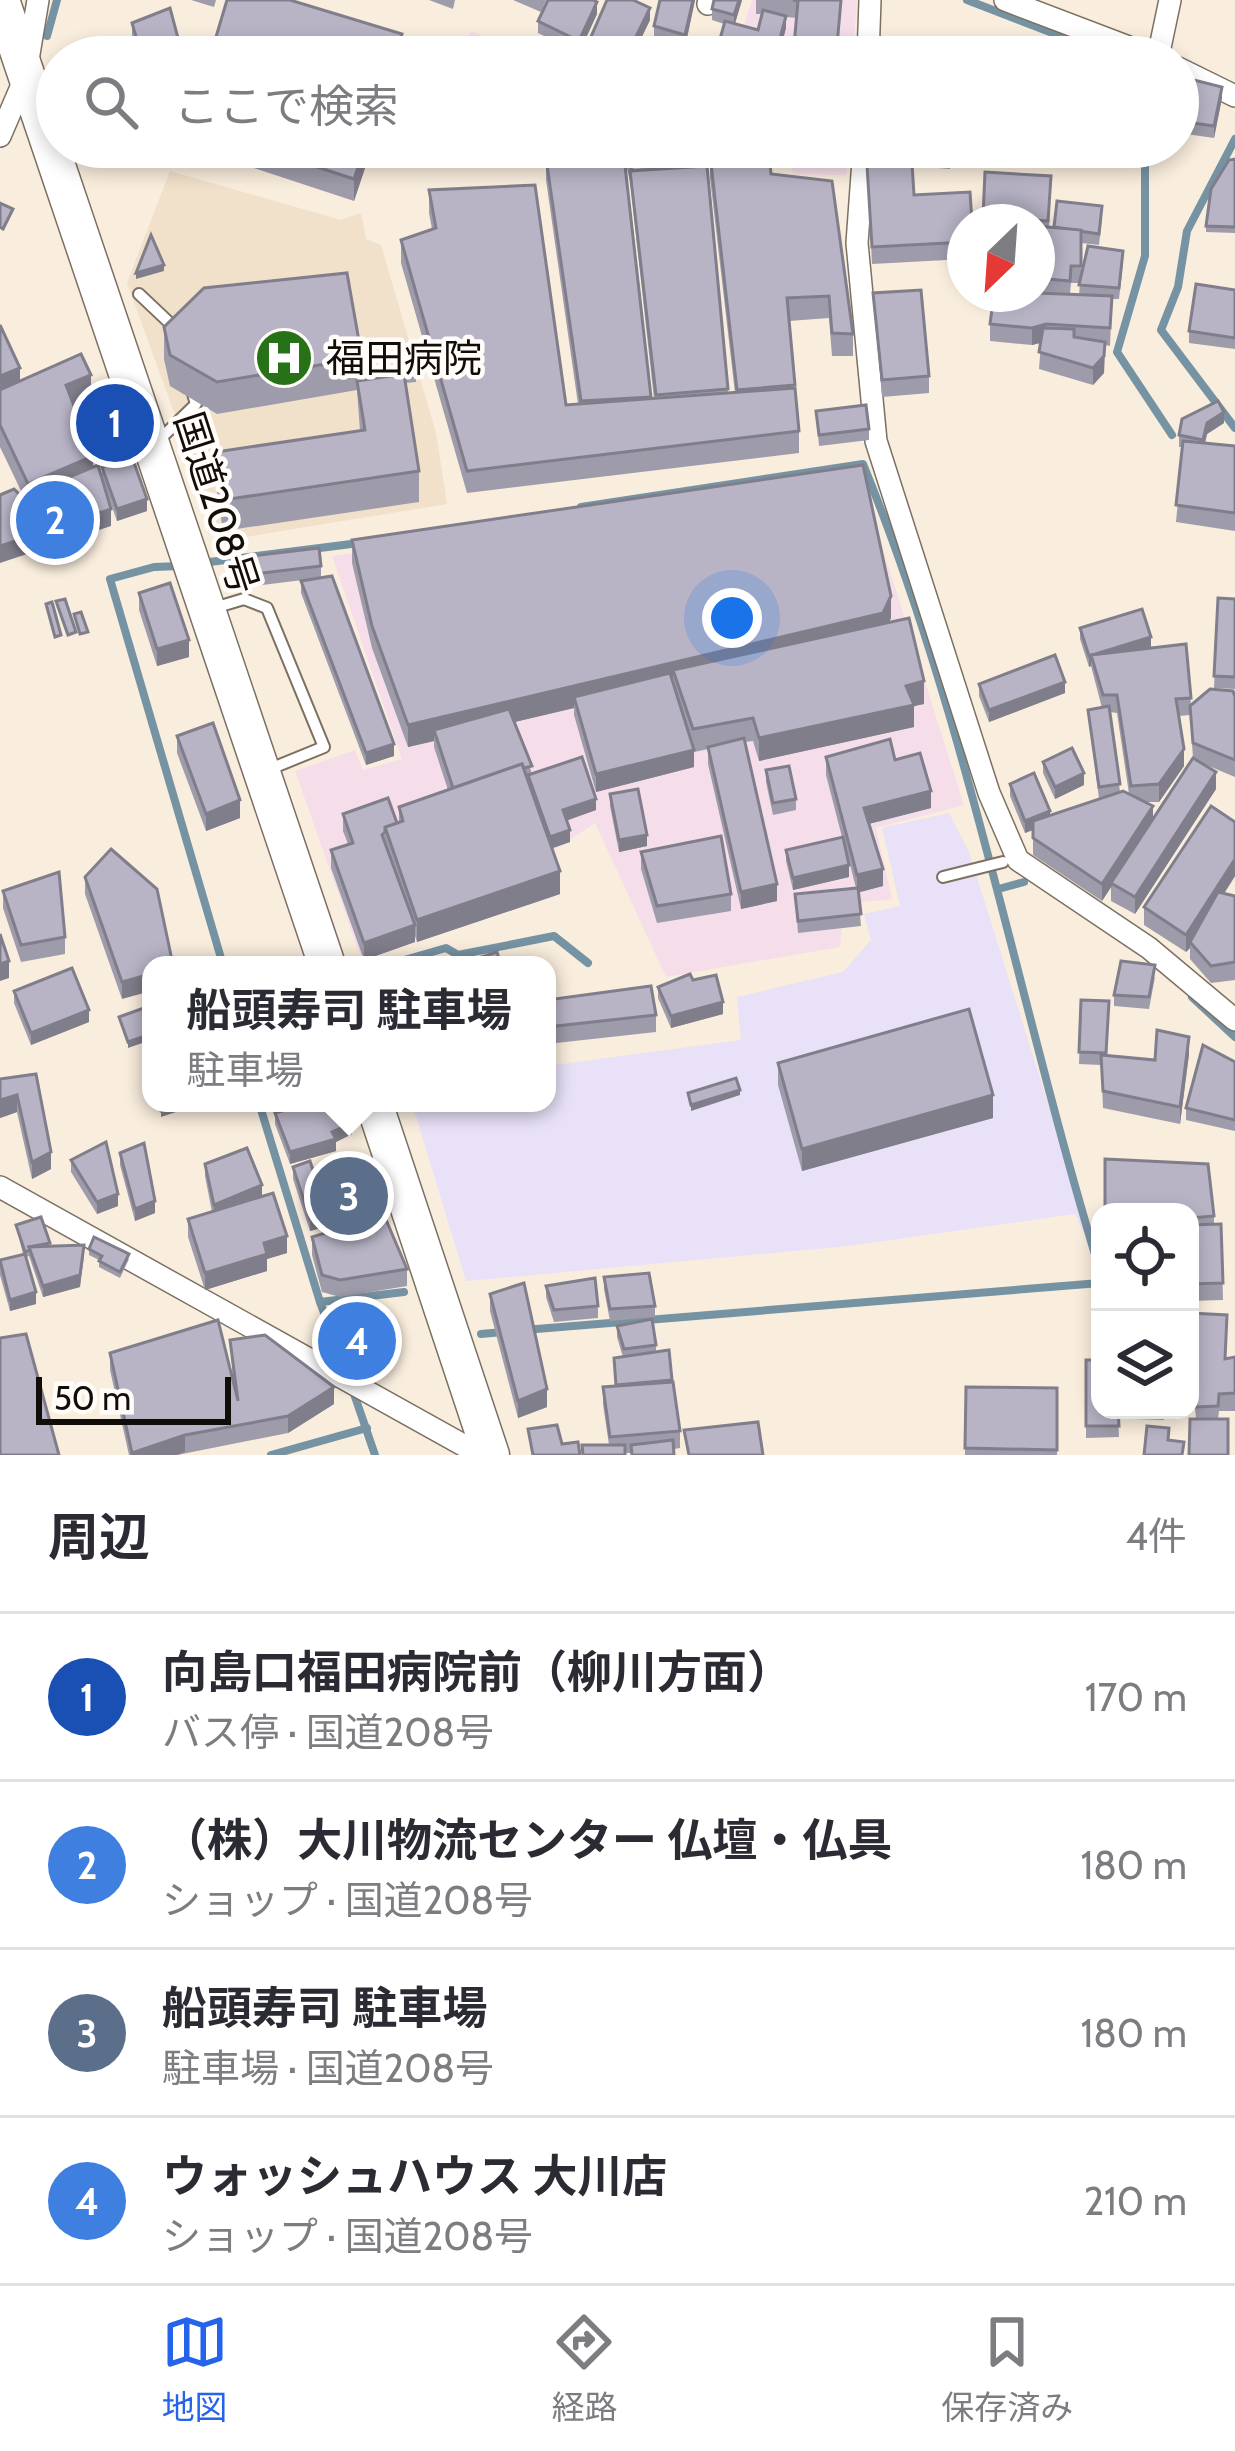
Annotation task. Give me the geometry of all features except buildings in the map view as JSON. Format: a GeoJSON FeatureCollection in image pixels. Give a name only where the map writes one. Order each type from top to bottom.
{"type":"FeatureCollection","features":[{"type":"Feature","properties":{"kind":"highway","name":"国道208号"},"geometry":{"type":"LineString","coordinates":[[2,0],[36,110]]}},
{"type":"Feature","properties":{"kind":"highway","name":"国道208号"},"geometry":{"type":"LineString","coordinates":[[56,168],[324,956]]}},
{"type":"Feature","properties":{"kind":"highway"},"geometry":{"type":"LineString","coordinates":[[377,1112],[490,1455]]}},
{"type":"Feature","properties":{"kind":"street"},"geometry":{"type":"LineString","coordinates":[[0,136],[25,78],[38,0]]}},
{"type":"Feature","properties":{"kind":"street"},"geometry":{"type":"LineString","coordinates":[[869,36],[870,0]]}},
{"type":"Feature","properties":{"kind":"street"},"geometry":{"type":"LineString","coordinates":[[1005,0],[1101,36]]}},
{"type":"Feature","properties":{"kind":"street"},"geometry":{"type":"LineString","coordinates":[[1162,36],[1170,0]]}},
{"type":"Feature","properties":{"kind":"street"},"geometry":{"type":"LineString","coordinates":[[1199,78],[1235,96]]}},
{"type":"Feature","properties":{"kind":"street"},"geometry":{"type":"LineString","coordinates":[[862,168],[857,243],[876,441],[988,793],[1018,860],[1149,948],[1235,1020]]}},
{"type":"Feature","properties":{"kind":"street"},"geometry":{"type":"LineString","coordinates":[[0,1187],[481,1455]]}},
{"type":"Feature","properties":{"kind":"lane"},"geometry":{"type":"LineString","coordinates":[[139,294],[177,331],[182,349]]}},
{"type":"Feature","properties":{"kind":"lane"},"geometry":{"type":"LineString","coordinates":[[153,446],[196,404],[187,368]]}},
{"type":"Feature","properties":{"kind":"lane"},"geometry":{"type":"LineString","coordinates":[[207,610],[244,599],[267,608],[324,747],[262,772]]}},
{"type":"Feature","properties":{"kind":"lane"},"geometry":{"type":"LineString","coordinates":[[944,877],[1003,862]]}},
{"type":"Feature","properties":{"kind":"shaded area"},"geometry":{"type":"Polygon","coordinates":[[[752,0],[857,0],[854,36],[741,36],[752,0]]]}},
{"type":"Feature","properties":{"kind":"shaded area"},"geometry":{"type":"Polygon","coordinates":[[[791,168],[846,168],[846,175],[793,174],[791,168]]]}},
{"type":"Feature","properties":{"kind":"shaded area","name":"福田病院"},"geometry":{"type":"Polygon","coordinates":[[[170,171],[341,220],[361,213],[366,239],[381,245],[436,433],[447,504],[221,541],[127,283],[170,171]]]}},
{"type":"Feature","properties":{"kind":"shaded area"},"geometry":{"type":"Polygon","coordinates":[[[861,480],[964,805],[876,828],[892,899],[844,904],[840,947],[666,977],[595,823],[555,850],[555,897],[360,955],[295,771],[355,750],[363,770],[402,759],[332,556],[861,480]]]}},
{"type":"Feature","properties":{"kind":"shaded area"},"geometry":{"type":"Polygon","coordinates":[[[949,813],[969,852],[1091,1247],[1075,1214],[848,1246],[466,1281],[415,1112],[556,1112],[556,1065],[741,1040],[737,997],[843,972],[871,940],[864,914],[900,906],[882,828],[949,813]]]}},
{"type":"Feature","properties":{"kind":"waterway"},"geometry":{"type":"LineString","coordinates":[[47,36],[57,0]]}},
{"type":"Feature","properties":{"kind":"waterway"},"geometry":{"type":"LineString","coordinates":[[967,0],[1060,36]]}},
{"type":"Feature","properties":{"kind":"waterway"},"geometry":{"type":"LineString","coordinates":[[1235,139],[1187,231],[1178,287],[1161,330],[1235,428]]}},
{"type":"Feature","properties":{"kind":"waterway"},"geometry":{"type":"LineString","coordinates":[[1145,168],[1145,256],[1117,352],[1172,435]]}},
{"type":"Feature","properties":{"kind":"waterway"},"geometry":{"type":"LineString","coordinates":[[581,507],[863,464],[900,562],[963,762],[1091,1240]]}},
{"type":"Feature","properties":{"kind":"waterway"},"geometry":{"type":"LineString","coordinates":[[202,563],[359,543]]}},
{"type":"Feature","properties":{"kind":"waterway"},"geometry":{"type":"LineString","coordinates":[[181,566],[154,567],[110,579],[220,956]]}},
{"type":"Feature","properties":{"kind":"waterway"},"geometry":{"type":"LineString","coordinates":[[1002,888],[1024,882]]}},
{"type":"Feature","properties":{"kind":"waterway"},"geometry":{"type":"LineString","coordinates":[[418,956],[446,948],[458,955],[554,936],[588,963]]}},
{"type":"Feature","properties":{"kind":"waterway"},"geometry":{"type":"LineString","coordinates":[[1192,997],[1235,1037]]}},
{"type":"Feature","properties":{"kind":"waterway"},"geometry":{"type":"LineString","coordinates":[[262,1112],[320,1302],[404,1292]]}},
{"type":"Feature","properties":{"kind":"waterway"},"geometry":{"type":"LineString","coordinates":[[524,1330],[1091,1284]]}},
{"type":"Feature","properties":{"kind":"waterway"},"geometry":{"type":"LineString","coordinates":[[320,1302],[347,1374]]}},
{"type":"Feature","properties":{"kind":"waterway"},"geometry":{"type":"LineString","coordinates":[[481,1334],[503,1332]]}},
{"type":"Feature","properties":{"kind":"waterway"},"geometry":{"type":"LineString","coordinates":[[352,1388],[375,1455]]}},
{"type":"Feature","properties":{"kind":"waterway"},"geometry":{"type":"LineString","coordinates":[[271,1455],[367,1428]]}},
{"type":"Feature","properties":{"kind":"place","name":"福田病院"},"geometry":{"type":"Point","coordinates":[284,358]}},
{"type":"Feature","properties":{"kind":"place","name":"向島口福田病院前（柳川方面）"},"geometry":{"type":"Point","coordinates":[115,423]}},
{"type":"Feature","properties":{"kind":"place","name":"（株）大川物流センター 仏壇・仏具"},"geometry":{"type":"Point","coordinates":[55,520]}},
{"type":"Feature","properties":{"kind":"place","name":"船頭寿司 駐車場"},"geometry":{"type":"Point","coordinates":[349,1196]}},
{"type":"Feature","properties":{"kind":"place","name":"ウォッシュハウス 大川店"},"geometry":{"type":"Point","coordinates":[357,1341]}}]}
